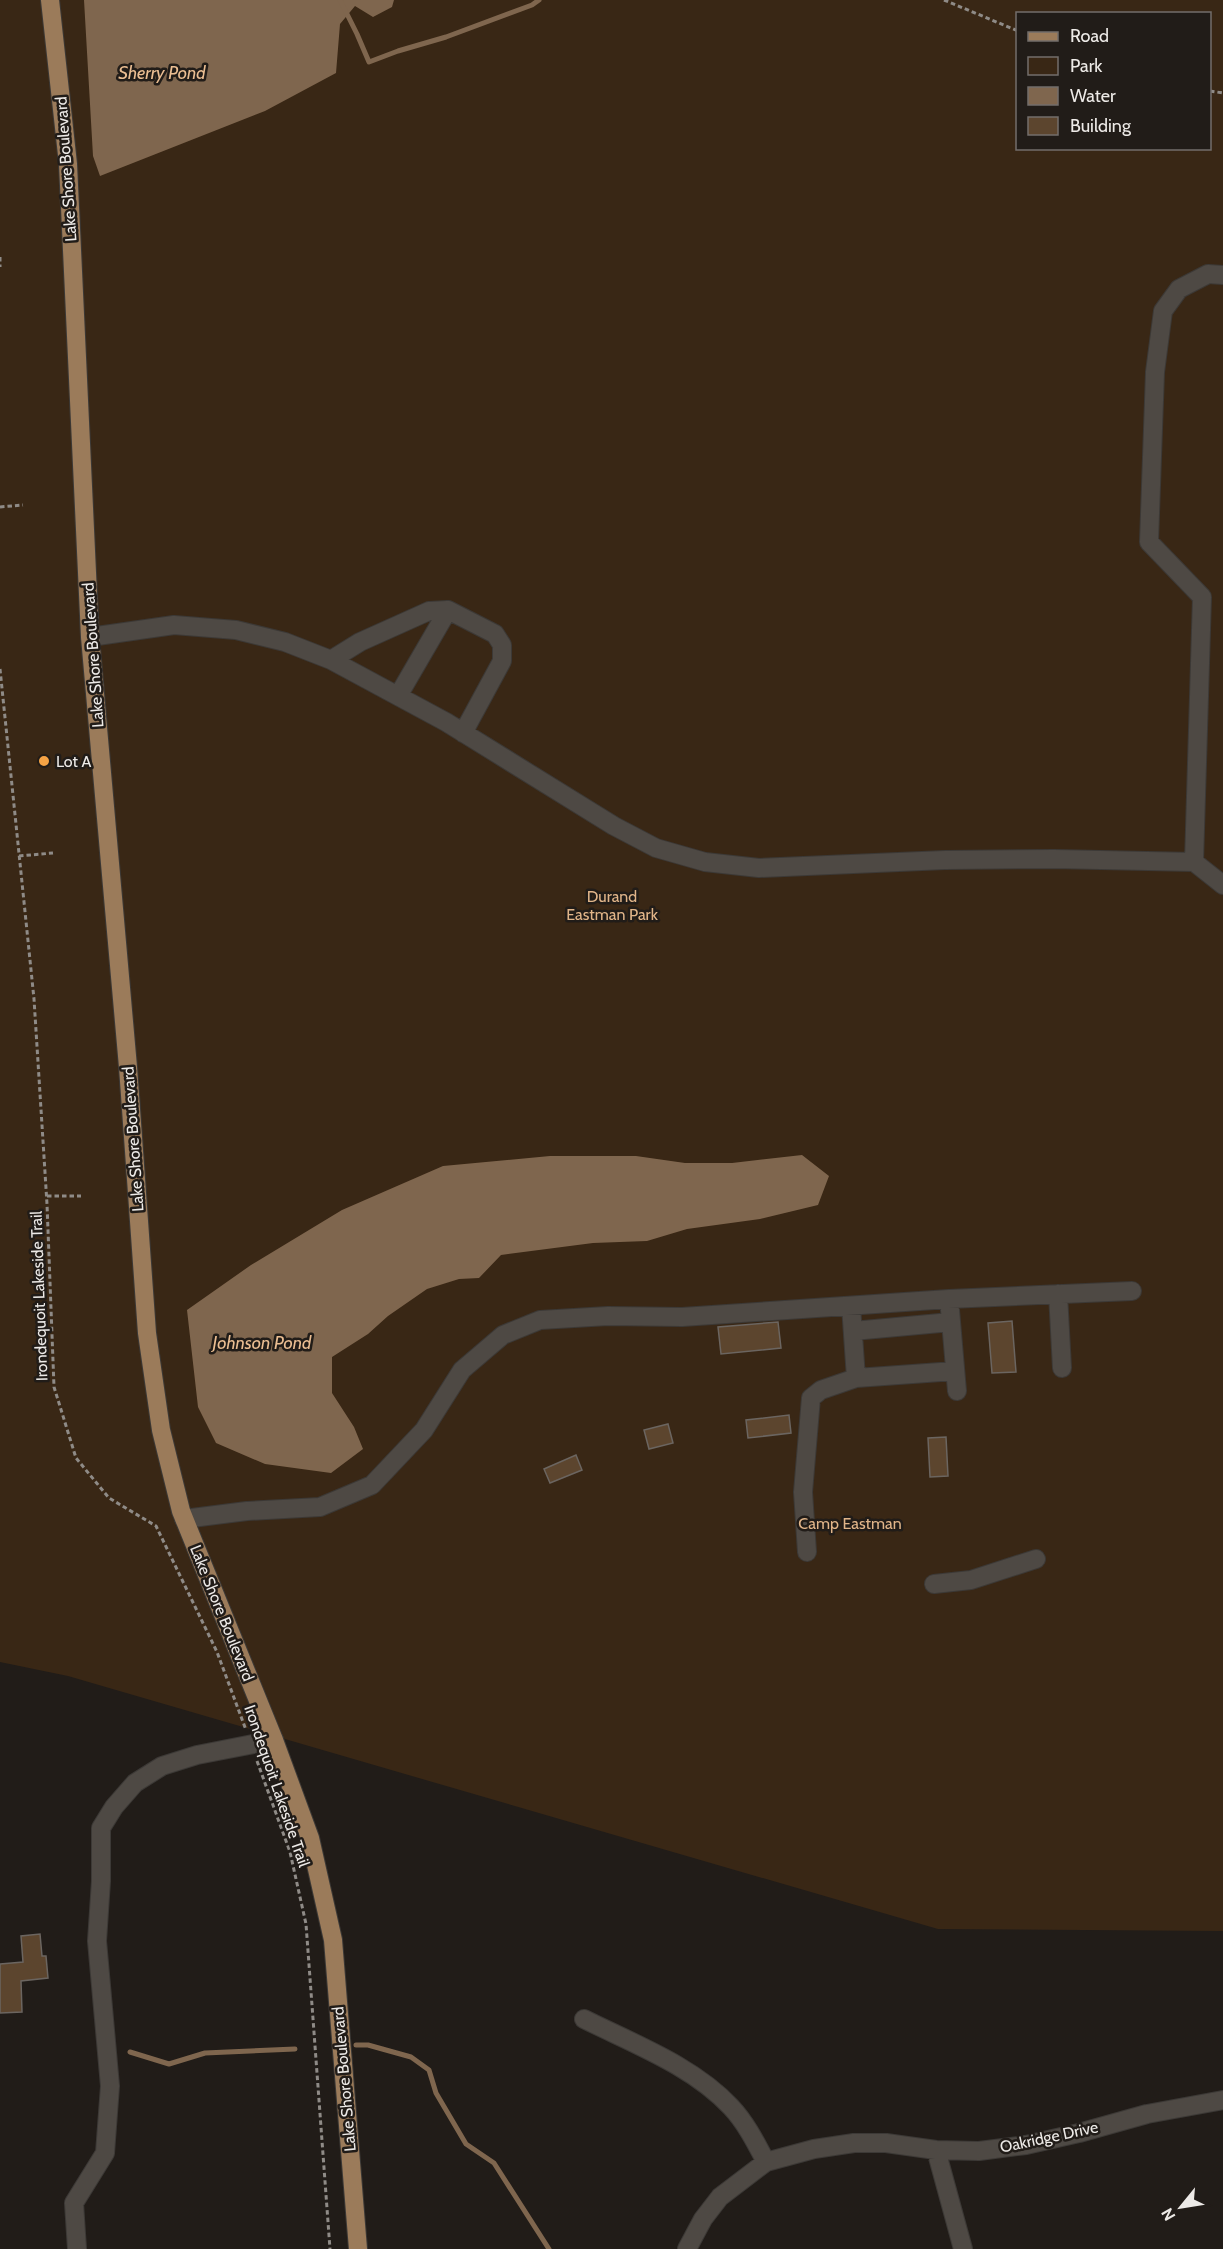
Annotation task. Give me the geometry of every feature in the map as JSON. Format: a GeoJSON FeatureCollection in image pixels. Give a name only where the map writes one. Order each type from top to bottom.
{"type":"FeatureCollection","features":[{"type":"Feature","properties":{"kind":"main road","name":"Lake Shore Boulevard"},"geometry":{"type":"LineString","coordinates":[[50,0],[68,164],[90,637],[128,1067],[147,1333],[161,1430],[184,1519],[274,1740],[310,1838],[333,1940],[358,2249]]}},
{"type":"Feature","properties":{"kind":"street"},"geometry":{"type":"LineString","coordinates":[[1194,862],[1202,597],[1149,542],[1155,372],[1163,311],[1179,289],[1208,274],[1223,275]]}},
{"type":"Feature","properties":{"kind":"street"},"geometry":{"type":"LineString","coordinates":[[331,660],[360,642],[429,611],[448,610],[495,634],[502,645],[502,661],[464,733]]}},
{"type":"Feature","properties":{"kind":"street"},"geometry":{"type":"LineString","coordinates":[[399,696],[448,610]]}},
{"type":"Feature","properties":{"kind":"street"},"geometry":{"type":"LineString","coordinates":[[90,637],[174,625],[236,630],[285,642],[331,660],[399,696],[656,848],[705,862],[759,868],[945,860],[1054,859],[1194,862],[1223,885]]}},
{"type":"Feature","properties":{"kind":"street"},"geometry":{"type":"LineString","coordinates":[[184,1519],[247,1511],[320,1507],[372,1485],[424,1430],[462,1370],[503,1335],[540,1320],[608,1316],[682,1317],[950,1299],[1132,1291]]}},
{"type":"Feature","properties":{"kind":"street"},"geometry":{"type":"LineString","coordinates":[[1058,1294],[1062,1368]]}},
{"type":"Feature","properties":{"kind":"street"},"geometry":{"type":"LineString","coordinates":[[950,1299],[957,1391]]}},
{"type":"Feature","properties":{"kind":"street"},"geometry":{"type":"LineString","coordinates":[[851,1306],[856,1378]]}},
{"type":"Feature","properties":{"kind":"street"},"geometry":{"type":"LineString","coordinates":[[853,1331],[951,1323]]}},
{"type":"Feature","properties":{"kind":"street"},"geometry":{"type":"LineString","coordinates":[[807,1552],[803,1491],[811,1398],[821,1390],[856,1378],[955,1371]]}},
{"type":"Feature","properties":{"kind":"street"},"geometry":{"type":"LineString","coordinates":[[934,1584],[971,1580],[1036,1559]]}},
{"type":"Feature","properties":{"kind":"street"},"geometry":{"type":"LineString","coordinates":[[77,2249],[74,2203],[105,2153],[110,2086],[97,1941],[101,1881],[101,1828],[114,1807],[135,1783],[162,1766],[197,1755],[274,1740]]}},
{"type":"Feature","properties":{"kind":"street"},"geometry":{"type":"LineString","coordinates":[[584,2019],[658,2056],[716,2091],[734,2109],[766,2162]]}},
{"type":"Feature","properties":{"kind":"street","name":"Oakridge Drive"},"geometry":{"type":"LineString","coordinates":[[687,2249],[703,2218],[720,2197],[766,2162],[814,2149],[854,2143],[979,2151],[1026,2145],[1147,2114],[1223,2100]]}},
{"type":"Feature","properties":{"kind":"street"},"geometry":{"type":"LineString","coordinates":[[936,2150],[963,2249]]}},
{"type":"Feature","properties":{"kind":"path"},"geometry":{"type":"LineString","coordinates":[[944,0],[1016,31]]}},
{"type":"Feature","properties":{"kind":"path"},"geometry":{"type":"LineString","coordinates":[[0,257],[0,267]]}},
{"type":"Feature","properties":{"kind":"path"},"geometry":{"type":"LineString","coordinates":[[0,507],[23,506]]}},
{"type":"Feature","properties":{"kind":"path","name":"Irondequoit Lakeside Trail"},"geometry":{"type":"LineString","coordinates":[[0,669],[34,999],[47,1197],[54,1387],[76,1458],[109,1498],[156,1526],[217,1652],[290,1852],[306,1924],[330,2249]]}},
{"type":"Feature","properties":{"kind":"path"},"geometry":{"type":"LineString","coordinates":[[19,856],[53,853]]}},
{"type":"Feature","properties":{"kind":"path"},"geometry":{"type":"LineString","coordinates":[[47,1197],[81,1196]]}},
{"type":"Feature","properties":{"kind":"green space","name":"Durand Eastman Park"},"geometry":{"type":"Polygon","coordinates":[[[0,0],[1223,0],[1223,1931],[938,1929],[68,1676],[0,1662],[0,0]]]}},
{"type":"Feature","properties":{"kind":"water","name":"Sherry Pond"},"geometry":{"type":"Polygon","coordinates":[[[84,0],[394,0],[392,7],[373,17],[355,6],[340,24],[336,73],[265,111],[100,176],[93,156],[84,0]]]}},
{"type":"Feature","properties":{"kind":"water","name":"Johnson Pond"},"geometry":{"type":"Polygon","coordinates":[[[802,1155],[829,1176],[818,1205],[760,1219],[687,1229],[647,1241],[593,1243],[501,1255],[479,1278],[459,1279],[427,1289],[388,1316],[368,1334],[332,1357],[332,1393],[354,1427],[363,1449],[331,1473],[265,1464],[216,1443],[198,1407],[187,1310],[251,1265],[342,1210],[443,1166],[550,1156],[636,1156],[685,1163],[732,1163],[802,1155]]]}},
{"type":"Feature","properties":{"kind":"building"},"geometry":{"type":"Polygon","coordinates":[[[1012,1321],[1016,1372],[992,1373],[988,1323],[1012,1321]]]}},
{"type":"Feature","properties":{"kind":"building"},"geometry":{"type":"Polygon","coordinates":[[[778,1322],[781,1348],[721,1354],[718,1327],[778,1322]]]}},
{"type":"Feature","properties":{"kind":"building"},"geometry":{"type":"Polygon","coordinates":[[[789,1415],[791,1433],[748,1438],[746,1420],[789,1415]]]}},
{"type":"Feature","properties":{"kind":"building"},"geometry":{"type":"Polygon","coordinates":[[[668,1424],[673,1443],[649,1449],[644,1430],[668,1424]]]}},
{"type":"Feature","properties":{"kind":"building"},"geometry":{"type":"Polygon","coordinates":[[[946,1437],[948,1476],[930,1477],[928,1438],[946,1437]]]}},
{"type":"Feature","properties":{"kind":"building"},"geometry":{"type":"Polygon","coordinates":[[[576,1455],[582,1470],[550,1483],[544,1469],[576,1455]]]}},
{"type":"Feature","properties":{"kind":"building"},"geometry":{"type":"Polygon","coordinates":[[[40,1934],[42,1956],[46,1956],[48,1978],[21,1981],[22,2012],[0,2013],[0,1964],[23,1962],[21,1936],[40,1934]]]}},
{"type":"Feature","properties":{"kind":"waterway"},"geometry":{"type":"LineString","coordinates":[[340,0],[369,62],[446,37],[532,5],[539,0]]}},
{"type":"Feature","properties":{"kind":"waterway"},"geometry":{"type":"LineString","coordinates":[[356,2045],[368,2045],[411,2057],[429,2070],[436,2093],[466,2144],[494,2163],[549,2249]]}},
{"type":"Feature","properties":{"kind":"waterway"},"geometry":{"type":"LineString","coordinates":[[130,2052],[169,2064],[205,2053],[295,2049]]}},
{"type":"Feature","properties":{"kind":"place","name":"Lot A"},"geometry":{"type":"Point","coordinates":[44,761]}},
{"type":"Feature","properties":{"kind":"park label","name":"Camp Eastman"},"geometry":{"type":"Point","coordinates":[850,1523]}}]}
